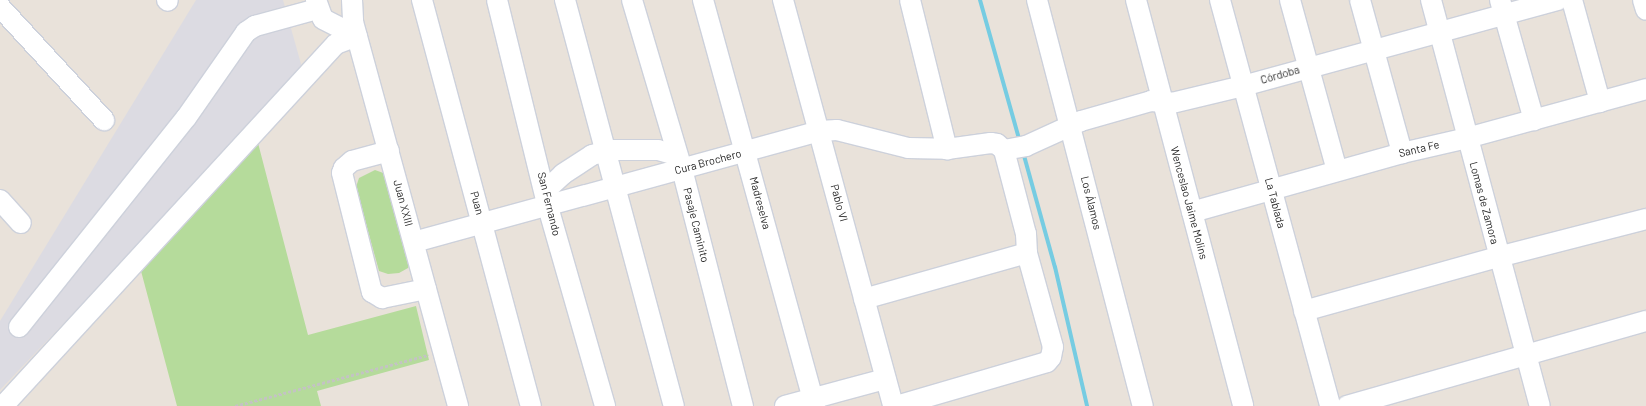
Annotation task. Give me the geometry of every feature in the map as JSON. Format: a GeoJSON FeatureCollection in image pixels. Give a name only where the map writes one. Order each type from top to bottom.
{"type":"FeatureCollection","features":[{"type":"Feature","properties":{"kind":"street","name":"Puan"},"geometry":{"type":"LineString","coordinates":[[422,0],[530,406]]}},
{"type":"Feature","properties":{"kind":"street","name":"San Fernando"},"geometry":{"type":"LineString","coordinates":[[497,0],[547,198],[605,406]]}},
{"type":"Feature","properties":{"kind":"street"},"geometry":{"type":"LineString","coordinates":[[565,0],[674,406]]}},
{"type":"Feature","properties":{"kind":"street","name":"Pasaje Caminito"},"geometry":{"type":"LineString","coordinates":[[632,0],[679,162],[743,406]]}},
{"type":"Feature","properties":{"kind":"street","name":"Madreselva"},"geometry":{"type":"LineString","coordinates":[[702,0],[746,152],[814,402]]}},
{"type":"Feature","properties":{"kind":"street","name":"Pablo VI"},"geometry":{"type":"LineString","coordinates":[[783,0],[820,130],[885,379],[894,406]]}},
{"type":"Feature","properties":{"kind":"street"},"geometry":{"type":"LineString","coordinates":[[910,0],[947,149]]}},
{"type":"Feature","properties":{"kind":"street","name":"Los Álamos"},"geometry":{"type":"LineString","coordinates":[[1037,0],[1071,125],[1143,406]]}},
{"type":"Feature","properties":{"kind":"street","name":"Wenceslao Jaime Molins"},"geometry":{"type":"LineString","coordinates":[[1136,0],[1243,406]]}},
{"type":"Feature","properties":{"kind":"street","name":"La Tablada"},"geometry":{"type":"LineString","coordinates":[[1220,0],[1330,406]]}},
{"type":"Feature","properties":{"kind":"street"},"geometry":{"type":"LineString","coordinates":[[1290,0],[1337,171]]}},
{"type":"Feature","properties":{"kind":"street"},"geometry":{"type":"LineString","coordinates":[[1360,0],[1402,153]]}},
{"type":"Feature","properties":{"kind":"street","name":"Lomas de Zamora"},"geometry":{"type":"LineString","coordinates":[[1431,0],[1466,138],[1540,406]]}},
{"type":"Feature","properties":{"kind":"street","name":"Córdoba"},"geometry":{"type":"LineString","coordinates":[[1015,148],[1071,125],[1151,101],[1172,103],[1243,86],[1439,31],[1502,7],[1558,0]]}},
{"type":"Feature","properties":{"kind":"street"},"geometry":{"type":"LineString","coordinates":[[1572,0],[1600,102]]}},
{"type":"Feature","properties":{"kind":"street"},"geometry":{"type":"LineString","coordinates":[[1643,0],[1646,10]]}},
{"type":"Feature","properties":{"kind":"street"},"geometry":{"type":"LineString","coordinates":[[19,327],[186,118],[246,32],[255,26],[317,4],[323,19],[357,36]]}},
{"type":"Feature","properties":{"kind":"street"},"geometry":{"type":"LineString","coordinates":[[332,24],[340,24],[348,20],[352,6]]}},
{"type":"Feature","properties":{"kind":"street","name":"Juan XXIII"},"geometry":{"type":"LineString","coordinates":[[352,6],[357,36],[458,406]]}},
{"type":"Feature","properties":{"kind":"street"},"geometry":{"type":"LineString","coordinates":[[0,7],[104,120]]}},
{"type":"Feature","properties":{"kind":"street"},"geometry":{"type":"LineString","coordinates":[[1502,7],[1534,120]]}},
{"type":"Feature","properties":{"kind":"street"},"geometry":{"type":"LineString","coordinates":[[3,406],[336,44],[357,36]]}},
{"type":"Feature","properties":{"kind":"street","name":"Santa Fe"},"geometry":{"type":"LineString","coordinates":[[1192,212],[1402,153],[1466,138],[1646,89]]}},
{"type":"Feature","properties":{"kind":"street","name":"Cura Brochero"},"geometry":{"type":"LineString","coordinates":[[414,242],[482,223],[547,198],[615,187],[679,162],[746,152],[820,130],[837,130],[908,148],[947,149],[991,143],[1015,148]]}},
{"type":"Feature","properties":{"kind":"street"},"geometry":{"type":"LineString","coordinates":[[894,406],[1047,362],[1053,347],[1027,253],[1015,148]]}},
{"type":"Feature","properties":{"kind":"street"},"geometry":{"type":"LineString","coordinates":[[547,198],[578,164],[592,155],[605,151],[658,150],[679,162]]}},
{"type":"Feature","properties":{"kind":"street"},"geometry":{"type":"LineString","coordinates":[[389,151],[352,161],[344,168],[342,173],[372,292],[376,296],[382,298],[426,289]]}},
{"type":"Feature","properties":{"kind":"street"},"geometry":{"type":"LineString","coordinates":[[0,200],[21,222]]}},
{"type":"Feature","properties":{"kind":"street"},"geometry":{"type":"LineString","coordinates":[[1304,311],[1498,257],[1646,219]]}},
{"type":"Feature","properties":{"kind":"street"},"geometry":{"type":"LineString","coordinates":[[864,299],[1027,253]]}},
{"type":"Feature","properties":{"kind":"street"},"geometry":{"type":"LineString","coordinates":[[1347,406],[1646,321]]}},
{"type":"Feature","properties":{"kind":"street"},"geometry":{"type":"LineString","coordinates":[[785,406],[814,402],[885,379]]}},
{"type":"Feature","properties":{"kind":"path"},"geometry":{"type":"LineString","coordinates":[[235,406],[442,351]]}},
{"type":"Feature","properties":{"kind":"shaded area"},"geometry":{"type":"Polygon","coordinates":[[[196,0],[283,0],[301,64],[299,76],[0,390],[0,321],[196,0]]]}},
{"type":"Feature","properties":{"kind":"green space"},"geometry":{"type":"Polygon","coordinates":[[[258,143],[308,335],[416,306],[429,360],[317,391],[321,406],[177,406],[141,271],[258,143]]]}},
{"type":"Feature","properties":{"kind":"green space"},"geometry":{"type":"Polygon","coordinates":[[[375,170],[386,174],[410,263],[408,268],[399,273],[388,274],[379,271],[356,187],[359,178],[375,170]]]}},
{"type":"Feature","properties":{"kind":"waterway"},"geometry":{"type":"LineString","coordinates":[[980,0],[1020,142]]}},
{"type":"Feature","properties":{"kind":"waterway"},"geometry":{"type":"LineString","coordinates":[[1023,152],[1055,267],[1087,406]]}}]}
